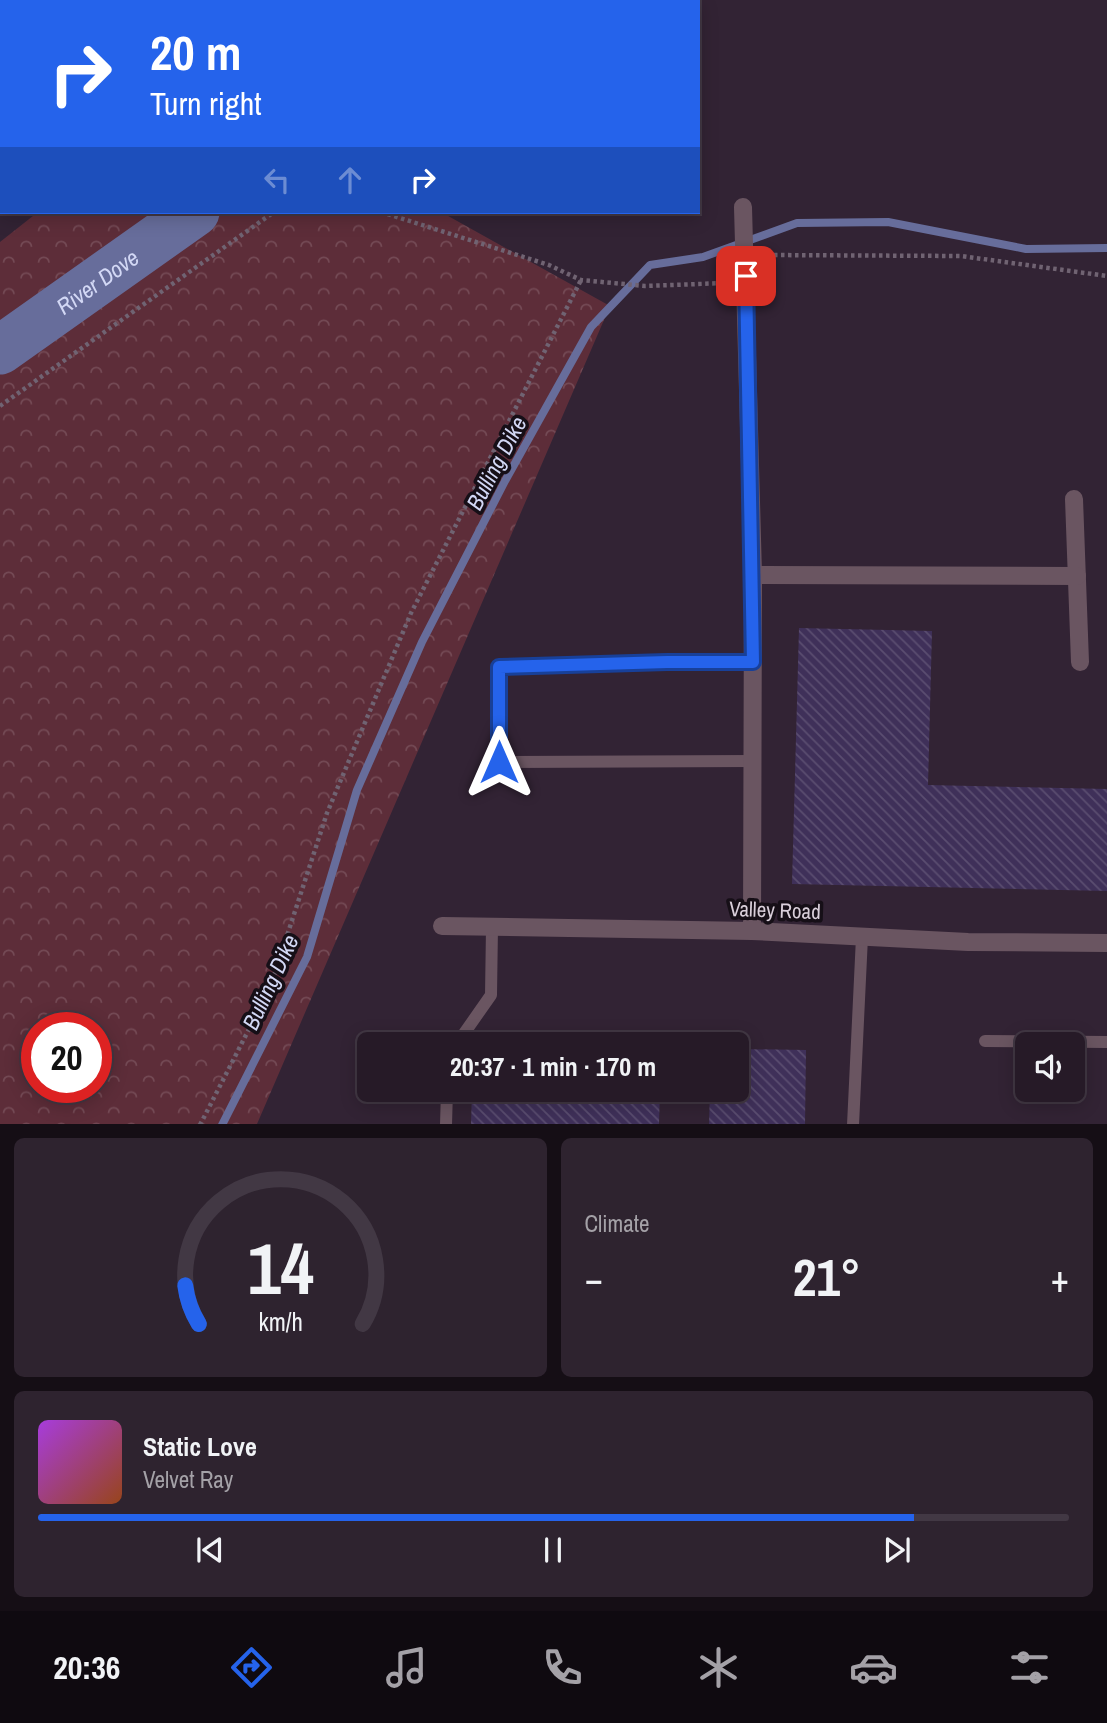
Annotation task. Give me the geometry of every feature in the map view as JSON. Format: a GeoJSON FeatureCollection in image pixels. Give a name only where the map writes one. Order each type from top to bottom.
{"type":"FeatureCollection","features":[{"type":"Feature","properties":{"kind":"street"},"geometry":{"type":"LineString","coordinates":[[743,210],[753,575],[752,931]]}},
{"type":"Feature","properties":{"kind":"street"},"geometry":{"type":"LineString","coordinates":[[1074,499],[1080,662]]}},
{"type":"Feature","properties":{"kind":"street"},"geometry":{"type":"LineString","coordinates":[[753,575],[1077,576]]}},
{"type":"Feature","properties":{"kind":"street","name":"Valley Road"},"geometry":{"type":"LineString","coordinates":[[442,926],[752,931],[968,942],[1107,943]]}},
{"type":"Feature","properties":{"kind":"lane"},"geometry":{"type":"LineString","coordinates":[[752,761],[499,762],[499,667],[753,662]]}},
{"type":"Feature","properties":{"kind":"lane"},"geometry":{"type":"LineString","coordinates":[[465,1032],[491,995],[492,927]]}},
{"type":"Feature","properties":{"kind":"lane"},"geometry":{"type":"LineString","coordinates":[[853,1124],[862,937]]}},
{"type":"Feature","properties":{"kind":"lane"},"geometry":{"type":"LineString","coordinates":[[985,1041],[1107,1042]]}},
{"type":"Feature","properties":{"kind":"lane"},"geometry":{"type":"LineString","coordinates":[[446,1124],[447,1102]]}},
{"type":"Feature","properties":{"kind":"path"},"geometry":{"type":"LineString","coordinates":[[0,406],[271,214]]}},
{"type":"Feature","properties":{"kind":"path"},"geometry":{"type":"LineString","coordinates":[[386,214],[550,265],[580,280],[645,286],[746,276],[768,254],[961,256],[1107,276]]}},
{"type":"Feature","properties":{"kind":"path"},"geometry":{"type":"LineString","coordinates":[[201,1124],[271,988],[327,813],[411,612],[580,280]]}},
{"type":"Feature","properties":{"kind":"green space"},"geometry":{"type":"Polygon","coordinates":[[[35,214],[445,214],[610,306],[257,1124],[0,1124],[0,242],[35,214]]]}},
{"type":"Feature","properties":{"kind":"building"},"geometry":{"type":"Polygon","coordinates":[[[799,628],[932,631],[928,785],[1107,789],[1107,891],[792,884],[799,628]]]}},
{"type":"Feature","properties":{"kind":"building"},"geometry":{"type":"Polygon","coordinates":[[[749,1049],[806,1050],[805,1124],[709,1124],[710,1102],[749,1102],[749,1049]]]}},
{"type":"Feature","properties":{"kind":"building"},"geometry":{"type":"Polygon","coordinates":[[[472,1102],[660,1102],[659,1124],[471,1124],[472,1102]]]}},
{"type":"Feature","properties":{"kind":"waterway","name":"River Dove"},"geometry":{"type":"LineString","coordinates":[[0,350],[192,214]]}},
{"type":"Feature","properties":{"kind":"waterway","name":"Bulling Dike"},"geometry":{"type":"LineString","coordinates":[[223,1124],[307,957],[357,790],[422,642],[505,481],[591,327],[650,265],[703,257],[797,223],[888,222],[1026,249],[1107,248]]}},
{"type":"Feature","properties":{"kind":"route"},"geometry":{"type":"LineString","coordinates":[[499,762],[499,667],[753,662],[746,276]]}}]}
